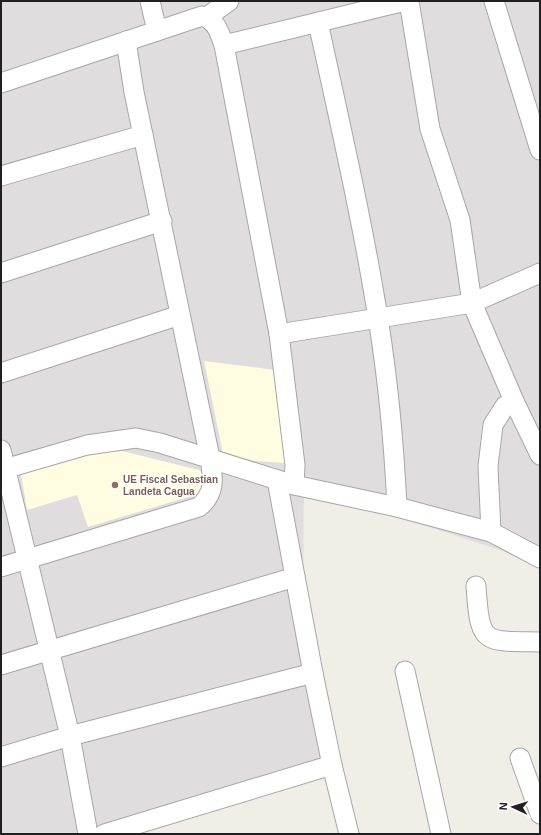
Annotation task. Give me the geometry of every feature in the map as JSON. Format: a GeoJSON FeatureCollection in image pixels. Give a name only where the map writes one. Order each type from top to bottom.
{"type":"FeatureCollection","features":[{"type":"Feature","properties":{"kind":"street"},"geometry":{"type":"LineString","coordinates":[[150,1],[157,31]]}},
{"type":"Feature","properties":{"kind":"street"},"geometry":{"type":"LineString","coordinates":[[206,17],[229,1]]}},
{"type":"Feature","properties":{"kind":"street"},"geometry":{"type":"LineString","coordinates":[[224,45],[405,1]]}},
{"type":"Feature","properties":{"kind":"street"},"geometry":{"type":"LineString","coordinates":[[409,1],[430,129],[460,220],[472,303],[514,401],[540,455]]}},
{"type":"Feature","properties":{"kind":"street"},"geometry":{"type":"LineString","coordinates":[[494,1],[540,150]]}},
{"type":"Feature","properties":{"kind":"street"},"geometry":{"type":"LineString","coordinates":[[1,83],[202,16],[211,19],[217,25],[224,45],[279,334],[294,465],[286,482],[295,577],[312,673],[349,834]]}},
{"type":"Feature","properties":{"kind":"street"},"geometry":{"type":"LineString","coordinates":[[318,22],[350,168],[378,318],[394,448],[397,507]]}},
{"type":"Feature","properties":{"kind":"street"},"geometry":{"type":"LineString","coordinates":[[1,567],[199,507],[208,500],[212,489],[210,458],[143,135],[126,41]]}},
{"type":"Feature","properties":{"kind":"street"},"geometry":{"type":"LineString","coordinates":[[1,176],[143,135]]}},
{"type":"Feature","properties":{"kind":"street"},"geometry":{"type":"LineString","coordinates":[[1,273],[162,221]]}},
{"type":"Feature","properties":{"kind":"street"},"geometry":{"type":"LineString","coordinates":[[279,334],[472,303],[540,273]]}},
{"type":"Feature","properties":{"kind":"street"},"geometry":{"type":"LineString","coordinates":[[1,373],[180,315]]}},
{"type":"Feature","properties":{"kind":"street"},"geometry":{"type":"LineString","coordinates":[[491,532],[488,466],[493,425],[505,406],[514,401]]}},
{"type":"Feature","properties":{"kind":"street"},"geometry":{"type":"LineString","coordinates":[[3,470],[86,445],[136,438],[160,443],[286,482],[397,507],[491,532],[540,558]]}},
{"type":"Feature","properties":{"kind":"street"},"geometry":{"type":"LineString","coordinates":[[1,450],[3,470],[27,559],[70,736],[88,834]]}},
{"type":"Feature","properties":{"kind":"street"},"geometry":{"type":"LineString","coordinates":[[1,665],[295,577]]}},
{"type":"Feature","properties":{"kind":"street"},"geometry":{"type":"LineString","coordinates":[[476,586],[478,617],[481,629],[488,638],[500,641],[540,642]]}},
{"type":"Feature","properties":{"kind":"street"},"geometry":{"type":"LineString","coordinates":[[405,671],[441,834]]}},
{"type":"Feature","properties":{"kind":"street"},"geometry":{"type":"LineString","coordinates":[[1,757],[70,736],[312,673]]}},
{"type":"Feature","properties":{"kind":"street"},"geometry":{"type":"LineString","coordinates":[[520,758],[540,814]]}},
{"type":"Feature","properties":{"kind":"street"},"geometry":{"type":"LineString","coordinates":[[104,834],[332,765]]}},
{"type":"Feature","properties":{"kind":"shaded area"},"geometry":{"type":"Polygon","coordinates":[[[1,1],[540,1],[540,563],[304,486],[303,577],[338,766],[103,834],[1,834],[1,1]]]}},
{"type":"Feature","properties":{"kind":"shaded area"},"geometry":{"type":"Polygon","coordinates":[[[204,361],[275,370],[286,463],[224,459],[204,361]]]}},
{"type":"Feature","properties":{"kind":"shaded area","name":"UE Fiscal Sebastian Landeta Cagua"},"geometry":{"type":"Polygon","coordinates":[[[122,451],[199,470],[207,477],[205,492],[88,527],[77,495],[27,510],[21,474],[98,453],[122,451]]]}},
{"type":"Feature","properties":{"kind":"place","name":"UE Fiscal Sebastian Landeta Cagua"},"geometry":{"type":"Point","coordinates":[115,485]}}]}
